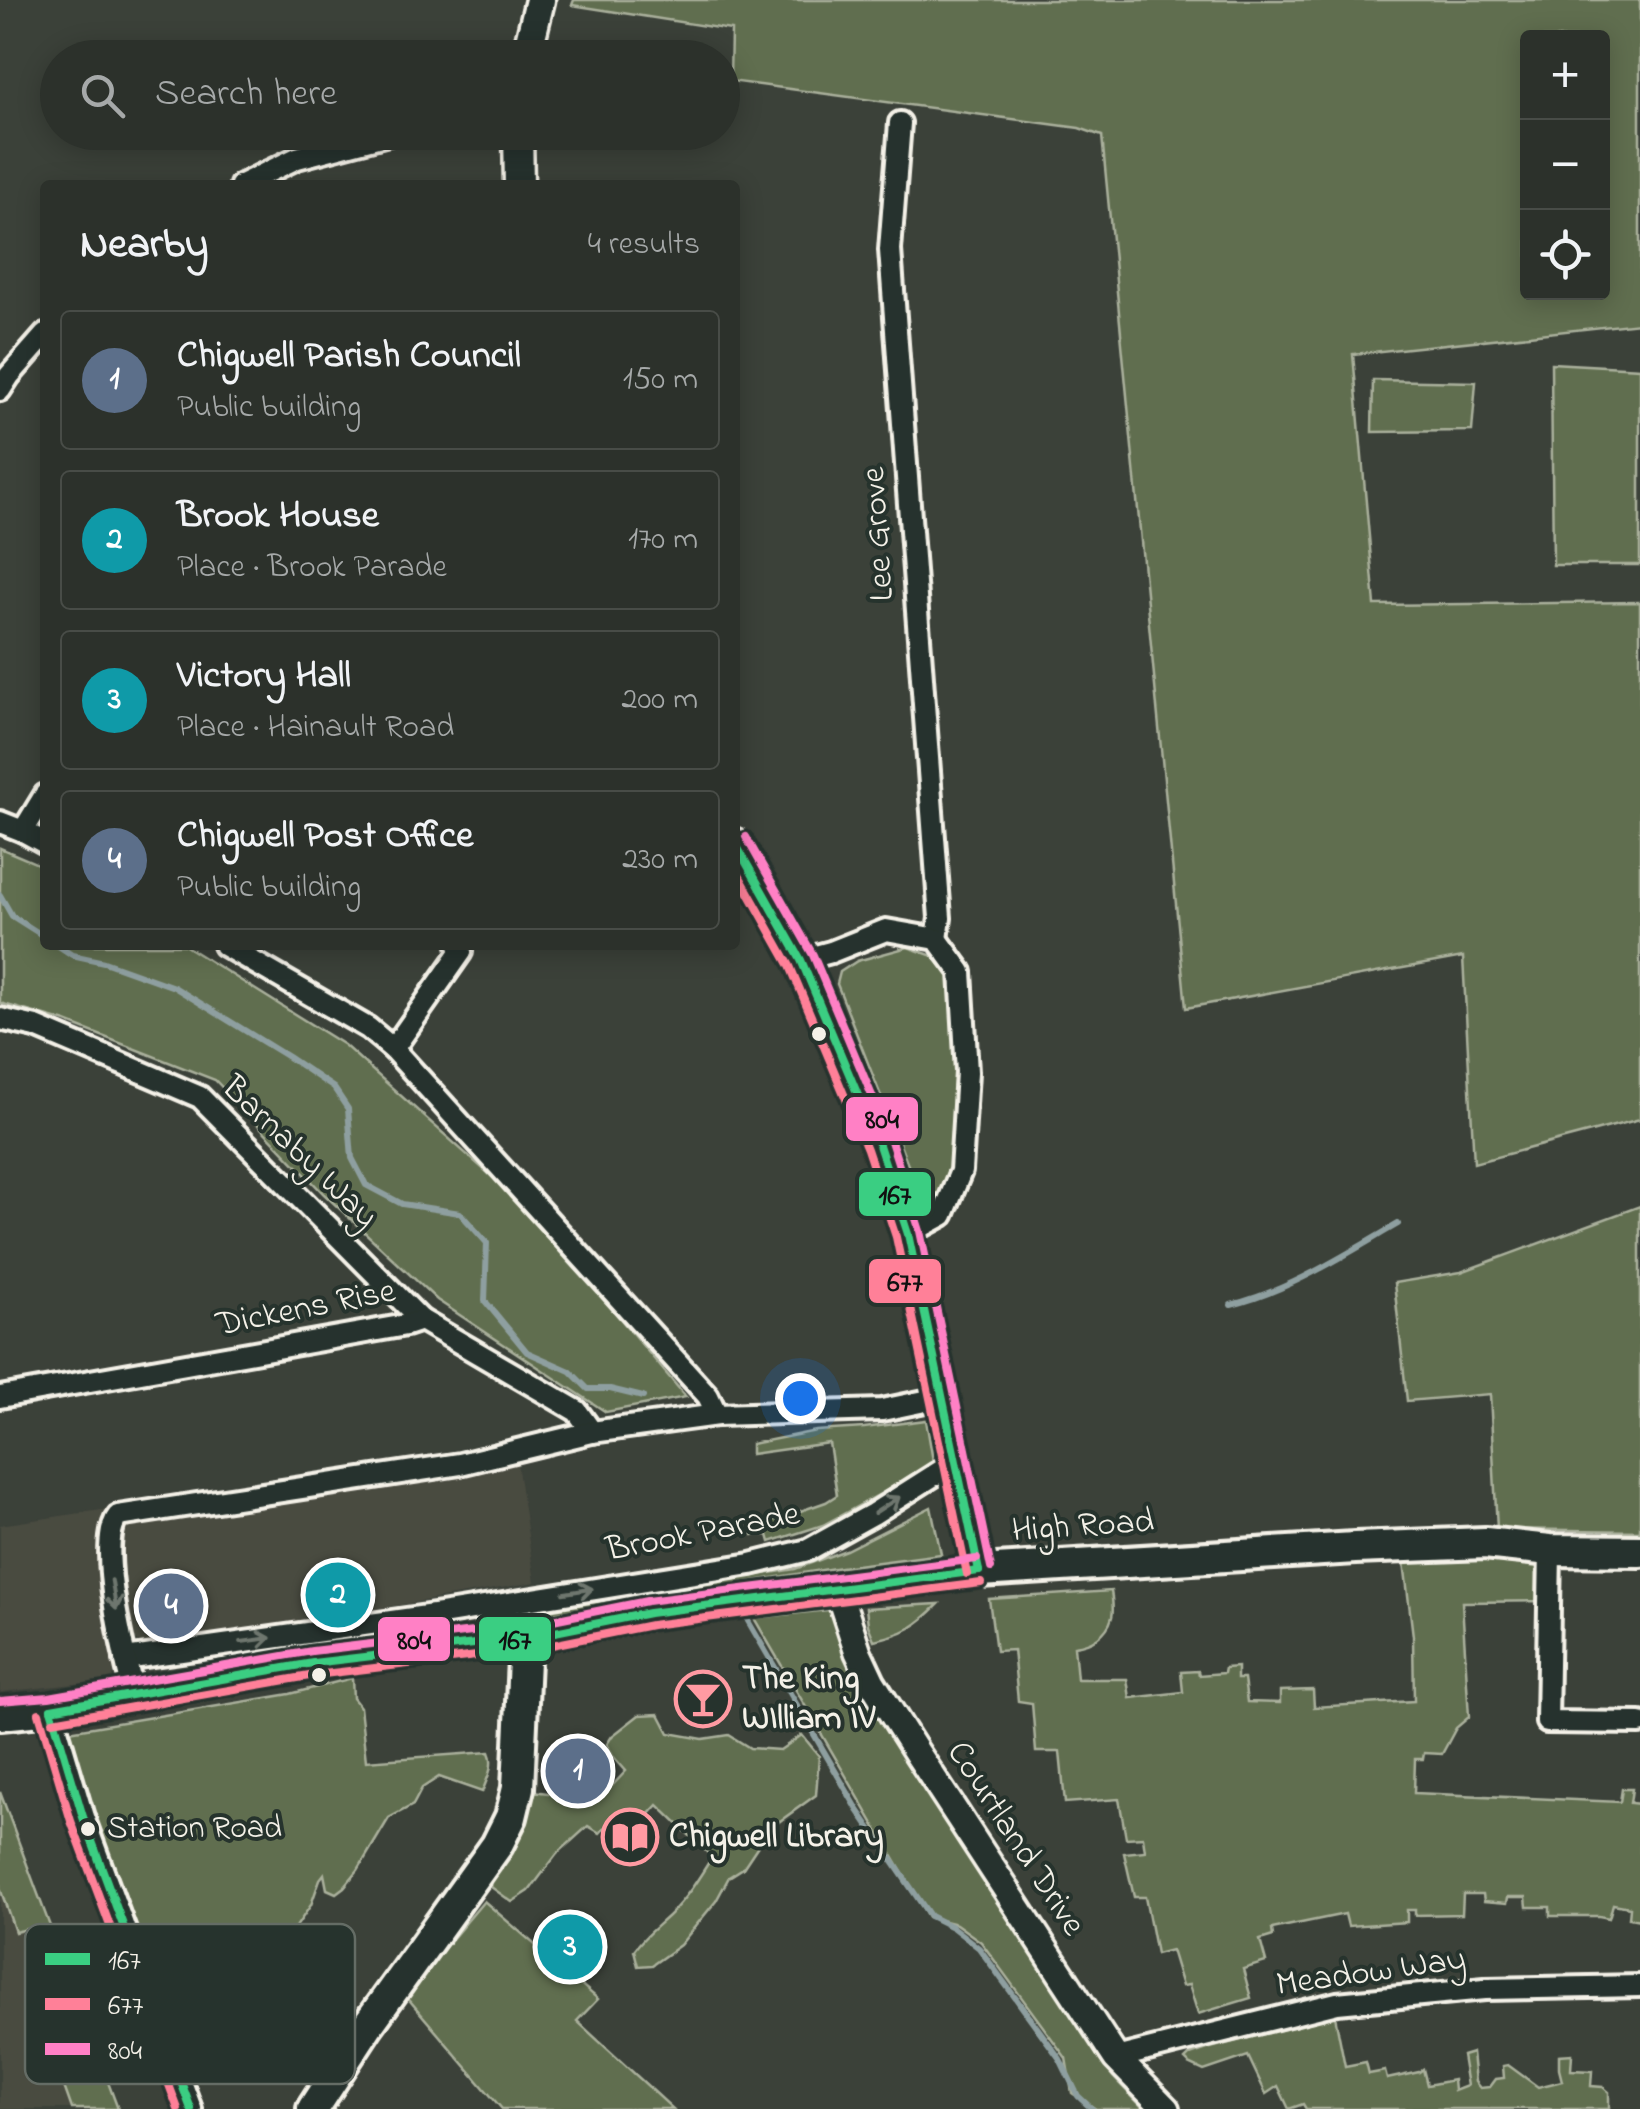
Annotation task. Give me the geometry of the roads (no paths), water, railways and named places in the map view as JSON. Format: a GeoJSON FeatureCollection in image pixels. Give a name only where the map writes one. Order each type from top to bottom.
{"type":"FeatureCollection","features":[{"type":"Feature","properties":{"kind":"main road"},"geometry":{"type":"LineString","coordinates":[[530,40],[540,0]]}},
{"type":"Feature","properties":{"kind":"main road"},"geometry":{"type":"LineString","coordinates":[[518,150],[519,180]]}},
{"type":"Feature","properties":{"kind":"main road"},"geometry":{"type":"LineString","coordinates":[[740,853],[801,960],[879,1145],[908,1234],[980,1571]]}},
{"type":"Feature","properties":{"kind":"main road","name":"High Road"},"geometry":{"type":"LineString","coordinates":[[0,1714],[51,1709],[314,1663],[525,1638],[649,1613],[980,1571],[1404,1545],[1485,1543],[1550,1550],[1640,1551]]}},
{"type":"Feature","properties":{"kind":"main road"},"geometry":{"type":"LineString","coordinates":[[355,2044],[498,1845],[511,1817],[518,1788],[525,1638]]}},
{"type":"Feature","properties":{"kind":"main road"},"geometry":{"type":"LineString","coordinates":[[313,2109],[329,2084]]}},
{"type":"Feature","properties":{"kind":"street","name":"Lee Grove"},"geometry":{"type":"LineString","coordinates":[[900,123],[890,250],[940,918],[937,939]]}},
{"type":"Feature","properties":{"kind":"street"},"geometry":{"type":"LineString","coordinates":[[252,180],[297,158],[327,150]]}},
{"type":"Feature","properties":{"kind":"street"},"geometry":{"type":"LineString","coordinates":[[0,390],[40,341]]}},
{"type":"Feature","properties":{"kind":"street"},"geometry":{"type":"LineString","coordinates":[[23,831],[40,803]]}},
{"type":"Feature","properties":{"kind":"street"},"geometry":{"type":"LineString","coordinates":[[0,822],[40,841]]}},
{"type":"Feature","properties":{"kind":"street"},"geometry":{"type":"LineString","coordinates":[[801,960],[886,930],[937,939],[961,972],[967,1072],[962,1171],[943,1214],[908,1234]]}},
{"type":"Feature","properties":{"kind":"street"},"geometry":{"type":"LineString","coordinates":[[233,950],[368,1028],[394,1048],[708,1396],[718,1415]]}},
{"type":"Feature","properties":{"kind":"street"},"geometry":{"type":"LineString","coordinates":[[394,1048],[461,950]]}},
{"type":"Feature","properties":{"kind":"street","name":"Barnaby Way"},"geometry":{"type":"LineString","coordinates":[[0,1019],[36,1028],[200,1097],[421,1320]]}},
{"type":"Feature","properties":{"kind":"street","name":"Dickens Rise"},"geometry":{"type":"LineString","coordinates":[[0,1398],[406,1326],[421,1320],[577,1410],[592,1432]]}},
{"type":"Feature","properties":{"kind":"street"},"geometry":{"type":"LineString","coordinates":[[134,1694],[112,1580],[110,1530],[114,1520],[124,1514],[460,1464],[592,1432],[718,1415],[882,1410],[944,1397]]}},
{"type":"Feature","properties":{"kind":"street","name":"Brook Parade"},"geometry":{"type":"LineString","coordinates":[[125,1659],[751,1564],[808,1550],[958,1460]]}},
{"type":"Feature","properties":{"kind":"street"},"geometry":{"type":"LineString","coordinates":[[1550,1550],[1547,1722],[1640,1723]]}},
{"type":"Feature","properties":{"kind":"street","name":"Courtland Drive"},"geometry":{"type":"LineString","coordinates":[[837,1588],[872,1682],[1116,2058],[1166,2109]]}},
{"type":"Feature","properties":{"kind":"street"},"geometry":{"type":"LineString","coordinates":[[441,1614],[448,1645]]}},
{"type":"Feature","properties":{"kind":"street"},"geometry":{"type":"LineString","coordinates":[[51,1709],[83,1817],[123,1924]]}},
{"type":"Feature","properties":{"kind":"street","name":"Meadow Way"},"geometry":{"type":"LineString","coordinates":[[1116,2058],[1337,2003],[1485,1989],[1640,1986]]}},
{"type":"Feature","properties":{"kind":"street"},"geometry":{"type":"LineString","coordinates":[[182,2084],[191,2109]]}},
{"type":"Feature","properties":{"kind":"waterway"},"geometry":{"type":"LineString","coordinates":[[0,895],[12,916],[40,934]]}},
{"type":"Feature","properties":{"kind":"waterway"},"geometry":{"type":"LineString","coordinates":[[64,950],[174,987],[334,1088],[348,1109],[352,1158],[366,1185],[402,1204],[460,1213],[487,1243],[485,1301],[527,1352],[570,1371],[588,1389],[610,1389],[643,1397]]}},
{"type":"Feature","properties":{"kind":"waterway"},"geometry":{"type":"LineString","coordinates":[[1231,1305],[1296,1281],[1398,1224]]}},
{"type":"Feature","properties":{"kind":"waterway"},"geometry":{"type":"LineString","coordinates":[[748,1621],[858,1810],[930,1916],[979,1948],[1060,2059],[1078,2096],[1092,2109]]}},
{"type":"Feature","properties":{"kind":"place","name":"Brook House"},"geometry":{"type":"Point","coordinates":[338,1595]}},
{"type":"Feature","properties":{"kind":"place","name":"Chigwell Post Office"},"geometry":{"type":"Point","coordinates":[171,1606]}},
{"type":"Feature","properties":{"kind":"place","name":"The King WIlliam IV"},"geometry":{"type":"Point","coordinates":[703,1699]}},
{"type":"Feature","properties":{"kind":"place","name":"Chigwell Parish Council"},"geometry":{"type":"Point","coordinates":[578,1771]}},
{"type":"Feature","properties":{"kind":"place","name":"Station Road"},"geometry":{"type":"Point","coordinates":[88,1829]}},
{"type":"Feature","properties":{"kind":"place","name":"Chigwell Library"},"geometry":{"type":"Point","coordinates":[630,1837]}},
{"type":"Feature","properties":{"kind":"place","name":"Victory Hall"},"geometry":{"type":"Point","coordinates":[570,1947]}}]}
